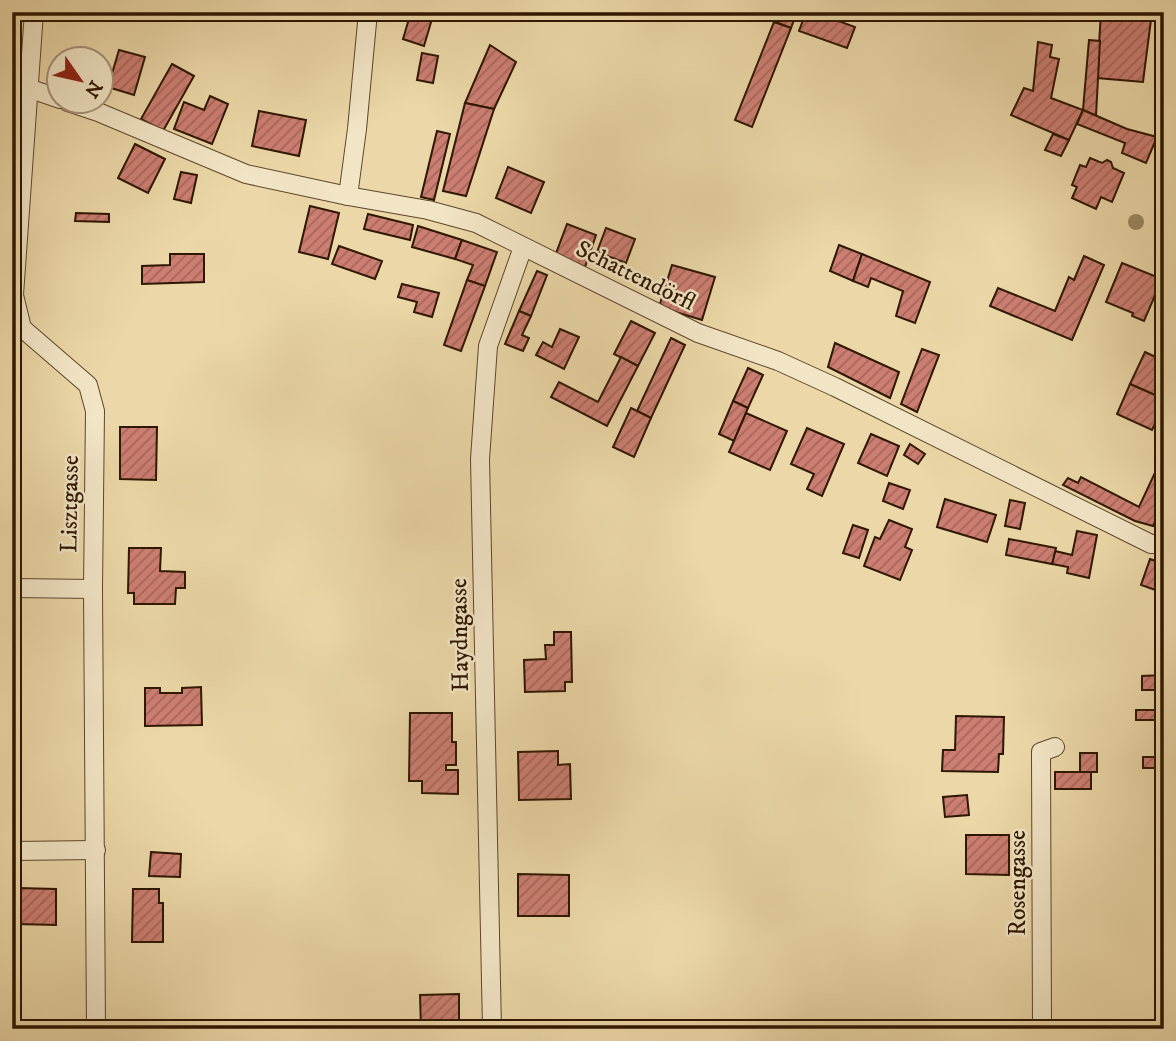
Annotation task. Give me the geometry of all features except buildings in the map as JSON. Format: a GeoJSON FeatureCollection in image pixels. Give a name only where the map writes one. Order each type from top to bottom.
{"type":"FeatureCollection","features":[{"type":"Feature","properties":{"kind":"street","name":"Lisztgasse"},"geometry":{"type":"LineString","coordinates":[[34,12],[20,92],[14,295],[22,328],[88,385],[95,411],[93,589],[96,1029]]}},
{"type":"Feature","properties":{"kind":"street"},"geometry":{"type":"LineString","coordinates":[[348,196],[368,12]]}},
{"type":"Feature","properties":{"kind":"street"},"geometry":{"type":"LineString","coordinates":[[20,92],[46,97]]}},
{"type":"Feature","properties":{"kind":"street","name":"Schattendörfl"},"geometry":{"type":"LineString","coordinates":[[108,116],[246,174],[428,210],[476,223],[698,334],[778,361],[1151,544],[1164,544]]}},
{"type":"Feature","properties":{"kind":"street","name":"Haydngasse"},"geometry":{"type":"LineString","coordinates":[[492,1029],[480,459],[488,346],[523,247]]}},
{"type":"Feature","properties":{"kind":"street"},"geometry":{"type":"LineString","coordinates":[[12,588],[93,589]]}},
{"type":"Feature","properties":{"kind":"street","name":"Rosengasse"},"geometry":{"type":"LineString","coordinates":[[1042,1029],[1041,752],[1055,747]]}},
{"type":"Feature","properties":{"kind":"street"},"geometry":{"type":"LineString","coordinates":[[12,851],[96,850]]}}]}
